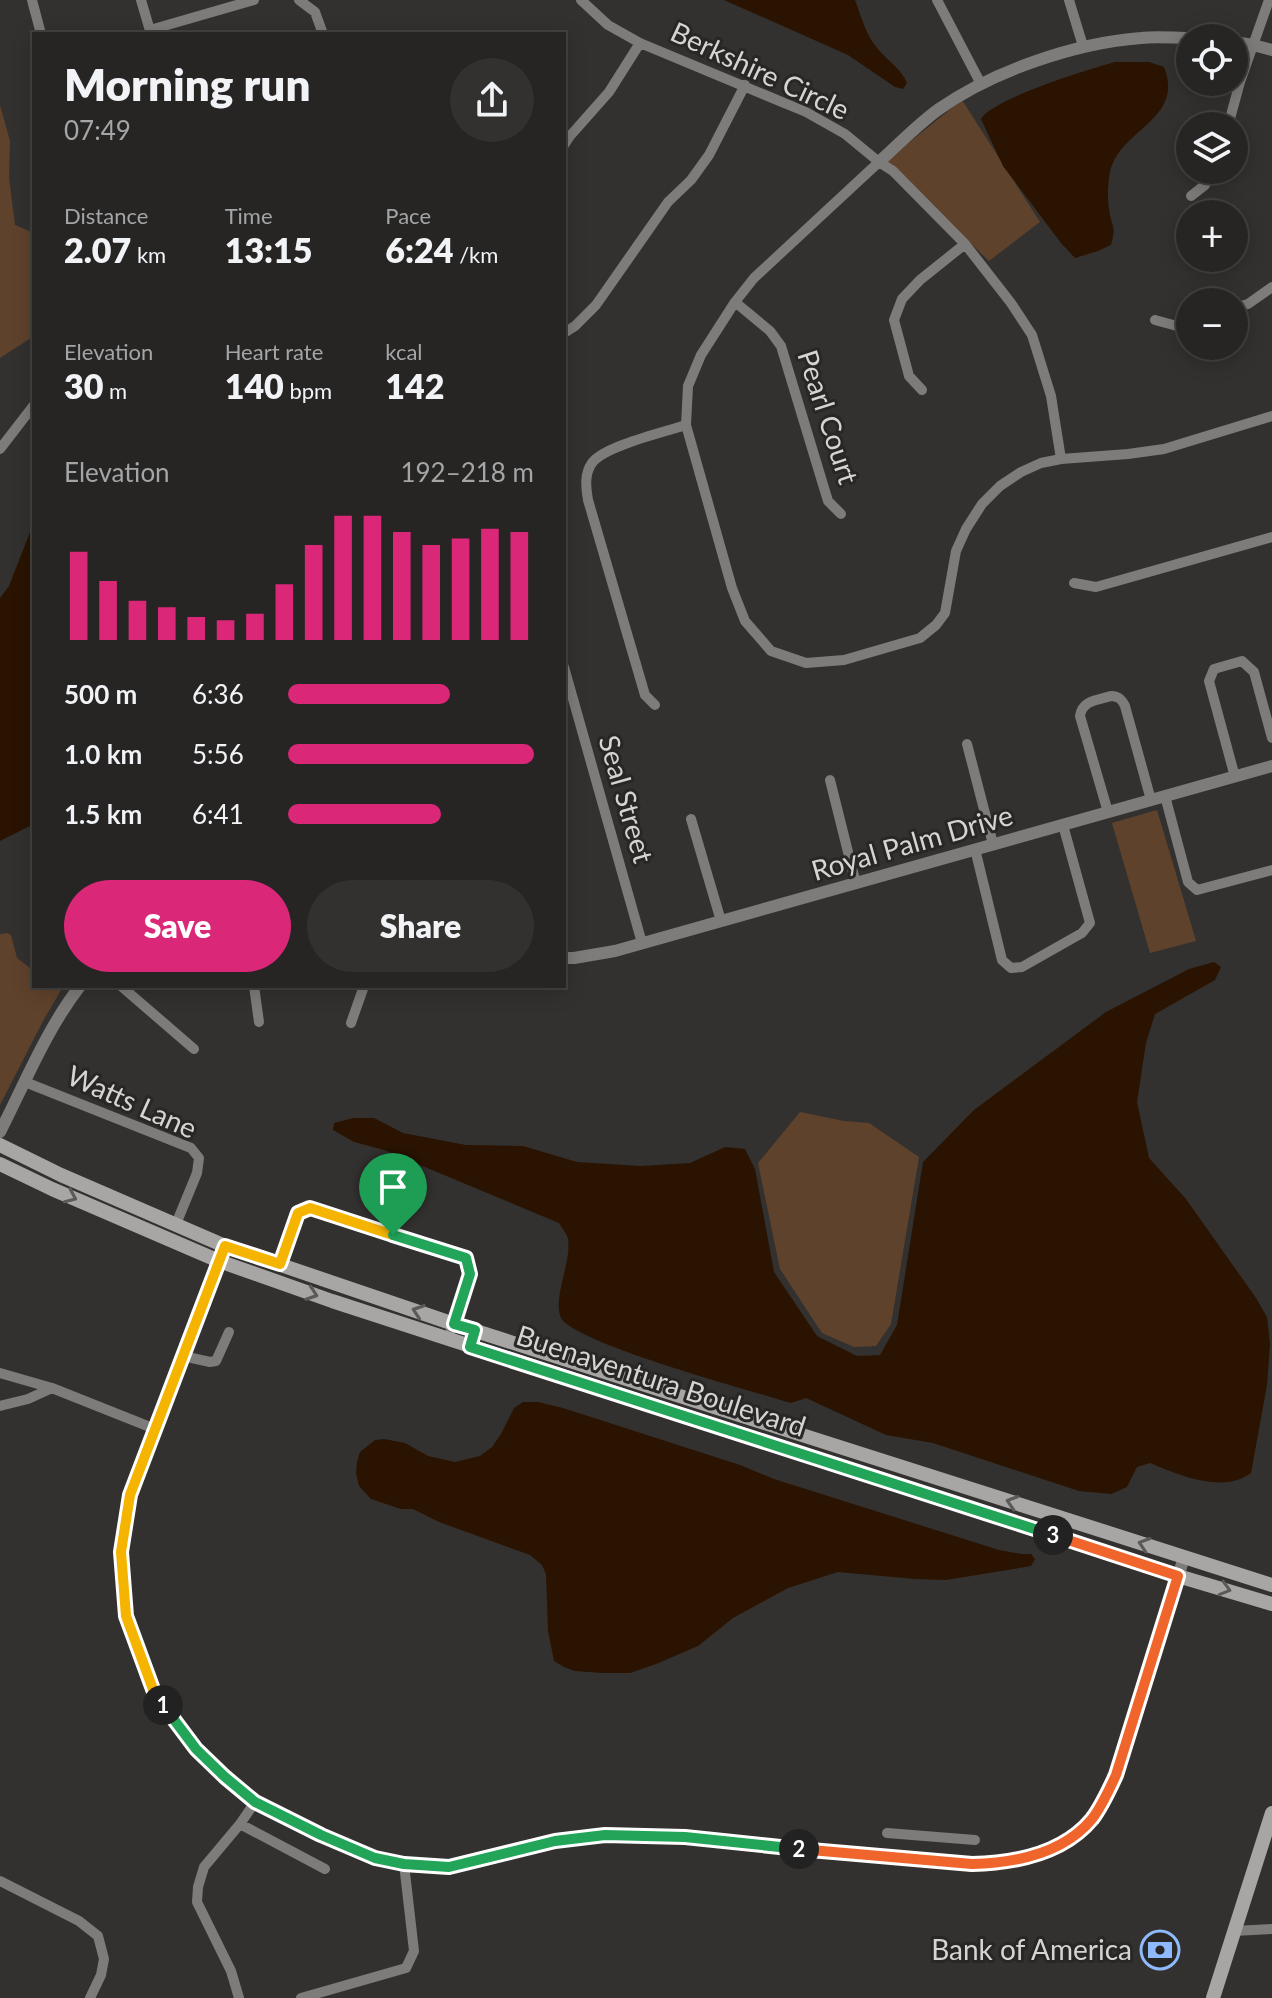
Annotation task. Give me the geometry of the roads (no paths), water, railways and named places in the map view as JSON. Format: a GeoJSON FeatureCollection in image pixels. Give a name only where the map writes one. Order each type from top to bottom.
{"type":"FeatureCollection","features":[{"type":"Feature","properties":{"kind":"main road","name":"Buenaventura Boulevard"},"geometry":{"type":"LineString","coordinates":[[0,1145],[225,1246],[454,1324],[1272,1585]]}},
{"type":"Feature","properties":{"kind":"main road","name":"Buenaventura Boulevard"},"geometry":{"type":"LineString","coordinates":[[0,1164],[219,1261],[470,1347],[1272,1604]]}},
{"type":"Feature","properties":{"kind":"main road"},"geometry":{"type":"LineString","coordinates":[[1213,1998],[1272,1813]]}},
{"type":"Feature","properties":{"kind":"street"},"geometry":{"type":"LineString","coordinates":[[32,0],[40,32]]}},
{"type":"Feature","properties":{"kind":"street"},"geometry":{"type":"LineString","coordinates":[[141,0],[150,32],[254,0]]}},
{"type":"Feature","properties":{"kind":"street"},"geometry":{"type":"LineString","coordinates":[[299,0],[315,12],[322,32]]}},
{"type":"Feature","properties":{"kind":"street","name":"Berkshire Circle"},"geometry":{"type":"LineString","coordinates":[[581,0],[608,25],[640,43],[806,112],[845,134],[893,171],[965,244],[1032,335],[1051,396],[1061,459]]}},
{"type":"Feature","properties":{"kind":"street"},"geometry":{"type":"LineString","coordinates":[[937,0],[981,84]]}},
{"type":"Feature","properties":{"kind":"street"},"geometry":{"type":"LineString","coordinates":[[1069,0],[1083,46]]}},
{"type":"Feature","properties":{"kind":"street"},"geometry":{"type":"LineString","coordinates":[[1232,112],[1269,0]]}},
{"type":"Feature","properties":{"kind":"street"},"geometry":{"type":"LineString","coordinates":[[1176,38],[1141,38],[1083,46],[981,84],[939,109],[754,278],[701,355],[688,386],[686,425],[732,588],[745,621],[771,651],[806,663],[844,660],[920,638],[936,625],[945,613],[956,551],[966,529],[982,504],[1000,486],[1021,472],[1061,459],[1164,449],[1272,416]]}},
{"type":"Feature","properties":{"kind":"street"},"geometry":{"type":"LineString","coordinates":[[566,142],[609,92],[640,43]]}},
{"type":"Feature","properties":{"kind":"street"},"geometry":{"type":"LineString","coordinates":[[1248,44],[1272,50]]}},
{"type":"Feature","properties":{"kind":"street"},"geometry":{"type":"LineString","coordinates":[[566,332],[596,305],[668,202],[691,180],[709,155],[745,85]]}},
{"type":"Feature","properties":{"kind":"street"},"geometry":{"type":"LineString","coordinates":[[1191,196],[1206,184]]}},
{"type":"Feature","properties":{"kind":"street"},"geometry":{"type":"LineString","coordinates":[[922,390],[909,376],[894,320],[902,299],[920,280],[965,244]]}},
{"type":"Feature","properties":{"kind":"street"},"geometry":{"type":"LineString","coordinates":[[1248,304],[1272,287]]}},
{"type":"Feature","properties":{"kind":"street","name":"Pearl Court"},"geometry":{"type":"LineString","coordinates":[[735,302],[770,331],[781,346],[828,501],[841,514]]}},
{"type":"Feature","properties":{"kind":"street"},"geometry":{"type":"LineString","coordinates":[[1155,320],[1176,326]]}},
{"type":"Feature","properties":{"kind":"street"},"geometry":{"type":"LineString","coordinates":[[0,449],[32,408]]}},
{"type":"Feature","properties":{"kind":"street"},"geometry":{"type":"LineString","coordinates":[[655,705],[645,695],[585,482],[592,463],[610,449],[686,425]]}},
{"type":"Feature","properties":{"kind":"street"},"geometry":{"type":"LineString","coordinates":[[1074,583],[1096,587],[1272,537]]}},
{"type":"Feature","properties":{"kind":"street"},"geometry":{"type":"LineString","coordinates":[[1235,777],[1209,681],[1214,669],[1242,661],[1254,672],[1272,738]]}},
{"type":"Feature","properties":{"kind":"street","name":"Seal Street"},"geometry":{"type":"LineString","coordinates":[[566,674],[642,943]]}},
{"type":"Feature","properties":{"kind":"street"},"geometry":{"type":"LineString","coordinates":[[1108,812],[1080,716],[1085,704],[1111,696],[1116,696],[1125,706],[1151,800]]}},
{"type":"Feature","properties":{"kind":"street"},"geometry":{"type":"LineString","coordinates":[[967,744],[993,844]]}},
{"type":"Feature","properties":{"kind":"street","name":"Royal Palm Drive"},"geometry":{"type":"LineString","coordinates":[[566,958],[615,951],[1272,766]]}},
{"type":"Feature","properties":{"kind":"street"},"geometry":{"type":"LineString","coordinates":[[830,780],[856,884]]}},
{"type":"Feature","properties":{"kind":"street"},"geometry":{"type":"LineString","coordinates":[[1165,796],[1188,882],[1197,890],[1272,870]]}},
{"type":"Feature","properties":{"kind":"street"},"geometry":{"type":"LineString","coordinates":[[691,819],[721,921]]}},
{"type":"Feature","properties":{"kind":"street"},"geometry":{"type":"LineString","coordinates":[[975,849],[1002,960],[1011,968],[1022,967],[1082,933],[1090,923],[1063,825]]}},
{"type":"Feature","properties":{"kind":"street"},"geometry":{"type":"LineString","coordinates":[[0,1132],[56,1021],[79,988]]}},
{"type":"Feature","properties":{"kind":"street"},"geometry":{"type":"LineString","coordinates":[[123,988],[194,1049]]}},
{"type":"Feature","properties":{"kind":"street"},"geometry":{"type":"LineString","coordinates":[[254,988],[259,1022]]}},
{"type":"Feature","properties":{"kind":"street"},"geometry":{"type":"LineString","coordinates":[[351,1023],[363,988]]}},
{"type":"Feature","properties":{"kind":"street","name":"Watts Lane"},"geometry":{"type":"LineString","coordinates":[[25,1082],[191,1148],[199,1158],[197,1173],[176,1224]]}},
{"type":"Feature","properties":{"kind":"street"},"geometry":{"type":"LineString","coordinates":[[280,1264],[298,1213],[310,1208],[466,1258],[470,1274],[448,1339]]}},
{"type":"Feature","properties":{"kind":"street"},"geometry":{"type":"LineString","coordinates":[[225,1246],[130,1495],[121,1552],[126,1616],[154,1692],[196,1749],[255,1802],[375,1858],[404,1864],[449,1867],[555,1841],[605,1835],[685,1837],[972,1864],[993,1864],[1034,1856],[1068,1840],[1091,1819],[1107,1795],[1136,1715],[1184,1557]]}},
{"type":"Feature","properties":{"kind":"street"},"geometry":{"type":"LineString","coordinates":[[470,1347],[475,1330]]}},
{"type":"Feature","properties":{"kind":"street"},"geometry":{"type":"LineString","coordinates":[[183,1356],[216,1361],[229,1332]]}},
{"type":"Feature","properties":{"kind":"street"},"geometry":{"type":"LineString","coordinates":[[0,1373],[52,1388],[155,1429]]}},
{"type":"Feature","properties":{"kind":"street"},"geometry":{"type":"LineString","coordinates":[[0,1406],[28,1399],[52,1388]]}},
{"type":"Feature","properties":{"kind":"street"},"geometry":{"type":"LineString","coordinates":[[239,1998],[231,1971],[197,1902],[198,1887],[204,1867],[255,1802]]}},
{"type":"Feature","properties":{"kind":"street"},"geometry":{"type":"LineString","coordinates":[[240,1824],[325,1869]]}},
{"type":"Feature","properties":{"kind":"street"},"geometry":{"type":"LineString","coordinates":[[887,1833],[975,1840]]}},
{"type":"Feature","properties":{"kind":"street"},"geometry":{"type":"LineString","coordinates":[[301,1998],[406,1968],[414,1951],[404,1864]]}},
{"type":"Feature","properties":{"kind":"street"},"geometry":{"type":"LineString","coordinates":[[0,1881],[79,1921],[98,1936],[104,1959],[101,1975],[90,1998]]}},
{"type":"Feature","properties":{"kind":"street"},"geometry":{"type":"LineString","coordinates":[[1234,1931],[1272,1929]]}},
{"type":"Feature","properties":{"kind":"place","name":"Bank of America"},"geometry":{"type":"Point","coordinates":[1160,1950]}}]}
